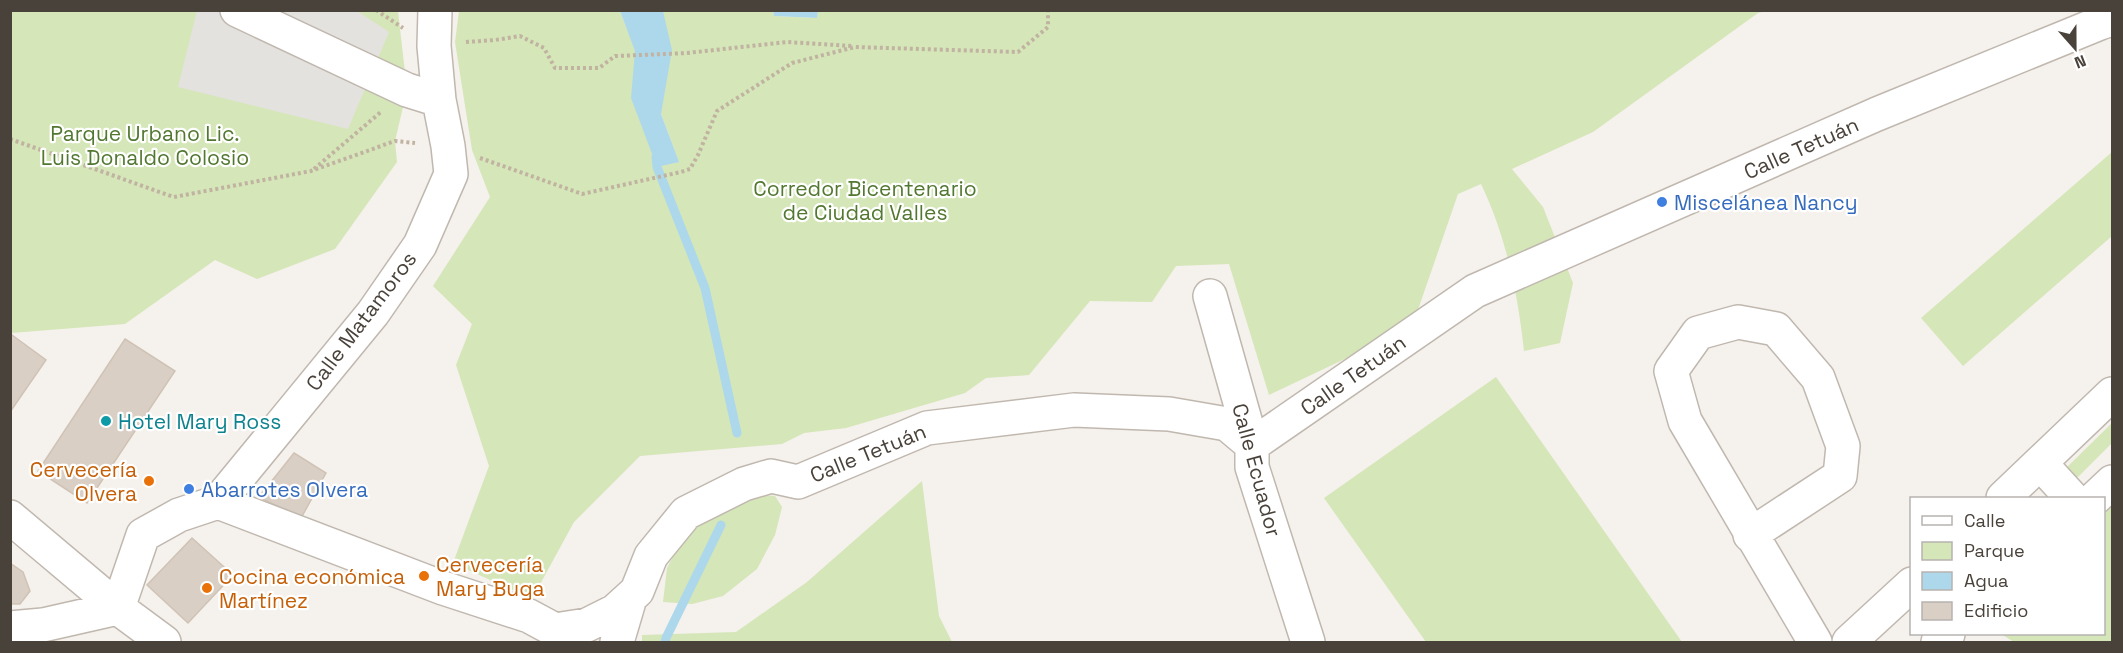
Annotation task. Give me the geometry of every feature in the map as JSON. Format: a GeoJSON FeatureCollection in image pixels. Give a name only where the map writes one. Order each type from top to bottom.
{"type":"FeatureCollection","features":[{"type":"Feature","properties":{"kind":"street"},"geometry":{"type":"LineString","coordinates":[[237,10],[407,90],[438,100]]}},
{"type":"Feature","properties":{"kind":"street","name":"Calle Tetuán"},"geometry":{"type":"LineString","coordinates":[[621,617],[637,591],[651,556],[686,513],[744,484],[771,476],[798,482],[927,428],[1074,410],[1169,414],[1227,424],[1252,446],[1475,291],[1877,114],[2112,19]]}},
{"type":"Feature","properties":{"kind":"street","name":"Calle Matamoros"},"geometry":{"type":"LineString","coordinates":[[218,502],[373,313],[420,245],[451,174],[448,146],[438,100],[434,24]]}},
{"type":"Feature","properties":{"kind":"street","name":"Calle Ecuador"},"geometry":{"type":"LineString","coordinates":[[1210,296],[1252,446],[1252,467],[1308,642]]}},
{"type":"Feature","properties":{"kind":"street"},"geometry":{"type":"LineString","coordinates":[[1750,535],[1840,476],[1843,446],[1818,378],[1776,329],[1738,322],[1698,333],[1671,371],[1684,421],[1750,535],[1815,642]]}},
{"type":"Feature","properties":{"kind":"street"},"geometry":{"type":"LineString","coordinates":[[2004,497],[2112,394]]}},
{"type":"Feature","properties":{"kind":"street"},"geometry":{"type":"LineString","coordinates":[[2040,463],[2071,497]]}},
{"type":"Feature","properties":{"kind":"street"},"geometry":{"type":"LineString","coordinates":[[2096,497],[2112,482]]}},
{"type":"Feature","properties":{"kind":"street"},"geometry":{"type":"LineString","coordinates":[[118,608],[143,535],[179,515],[218,502],[443,588],[534,631],[587,625],[621,617]]}},
{"type":"Feature","properties":{"kind":"street"},"geometry":{"type":"LineString","coordinates":[[10,517],[118,608],[164,642]]}},
{"type":"Feature","properties":{"kind":"street"},"geometry":{"type":"LineString","coordinates":[[1849,642],[1910,585]]}},
{"type":"Feature","properties":{"kind":"street"},"geometry":{"type":"LineString","coordinates":[[10,628],[43,625],[118,608]]}},
{"type":"Feature","properties":{"kind":"path"},"geometry":{"type":"LineString","coordinates":[[434,24],[455,42],[520,36],[544,48],[555,68],[599,68],[615,56],[687,53],[787,42],[855,47],[1018,52],[1048,27],[1048,10]]}},
{"type":"Feature","properties":{"kind":"path"},"geometry":{"type":"LineString","coordinates":[[10,139],[174,197],[311,171],[396,141],[448,146],[582,194],[690,169],[717,111],[792,63],[855,47]]}},
{"type":"Feature","properties":{"kind":"path"},"geometry":{"type":"LineString","coordinates":[[311,171],[407,90]]}},
{"type":"Feature","properties":{"kind":"green space","name":"Corredor Bicentenario de Ciudad Valles"},"geometry":{"type":"Polygon","coordinates":[[[773,10],[774,16],[817,18],[818,10],[1766,11],[1758,13],[1593,132],[1512,169],[1543,207],[1573,283],[1560,343],[1524,351],[1510,266],[1490,204],[1481,184],[1458,194],[1412,327],[1269,395],[1229,264],[1176,266],[1152,302],[1090,301],[1029,375],[986,378],[965,393],[846,428],[804,433],[782,444],[640,456],[574,522],[532,599],[453,563],[489,466],[456,365],[472,324],[433,286],[490,197],[472,150],[455,42],[459,11],[620,11],[679,161],[661,114],[658,11],[773,10]]]}},
{"type":"Feature","properties":{"kind":"green space","name":"Parque Urbano Lic. Luis Donaldo Colosio"},"geometry":{"type":"Polygon","coordinates":[[[11,11],[398,11],[407,90],[395,141],[397,162],[335,249],[257,279],[215,260],[125,324],[11,333],[11,11]]]}},
{"type":"Feature","properties":{"kind":"green space"},"geometry":{"type":"Polygon","coordinates":[[[2112,152],[2112,236],[1963,366],[1921,318],[2112,152]]]}},
{"type":"Feature","properties":{"kind":"green space"},"geometry":{"type":"Polygon","coordinates":[[[1496,377],[1682,642],[1426,642],[1324,498],[1496,377]]]}},
{"type":"Feature","properties":{"kind":"green space"},"geometry":{"type":"Polygon","coordinates":[[[2112,423],[2112,443],[2076,479],[2063,471],[2112,423]]]}},
{"type":"Feature","properties":{"kind":"green space"},"geometry":{"type":"Polygon","coordinates":[[[922,481],[939,616],[952,642],[642,642],[642,635],[736,632],[807,582],[922,481]]]}},
{"type":"Feature","properties":{"kind":"green space"},"geometry":{"type":"Polygon","coordinates":[[[750,494],[775,496],[782,507],[775,535],[757,569],[723,596],[692,604],[663,602],[667,568],[687,530],[750,494]]]}},
{"type":"Feature","properties":{"kind":"green space"},"geometry":{"type":"Polygon","coordinates":[[[2112,505],[2112,642],[2014,642],[2003,635],[2105,635],[2105,513],[2112,505]]]}},
{"type":"Feature","properties":{"kind":"shaded area"},"geometry":{"type":"Polygon","coordinates":[[[197,11],[357,11],[389,32],[348,129],[178,87],[197,11]]]}},
{"type":"Feature","properties":{"kind":"water"},"geometry":{"type":"Polygon","coordinates":[[[773,10],[818,11],[817,18],[774,16],[773,10]]]}},
{"type":"Feature","properties":{"kind":"water"},"geometry":{"type":"Polygon","coordinates":[[[620,11],[663,11],[672,50],[661,114],[679,162],[657,167],[631,98],[635,51],[620,11]]]}},
{"type":"Feature","properties":{"kind":"building"},"geometry":{"type":"Polygon","coordinates":[[[12,335],[46,360],[10,412],[10,337],[12,335]]]}},
{"type":"Feature","properties":{"kind":"building","name":"Hotel Mary Ross"},"geometry":{"type":"Polygon","coordinates":[[[125,339],[175,371],[87,503],[38,471],[125,339]]]}},
{"type":"Feature","properties":{"kind":"building"},"geometry":{"type":"Polygon","coordinates":[[[294,453],[326,473],[301,518],[259,497],[294,453]]]}},
{"type":"Feature","properties":{"kind":"building"},"geometry":{"type":"Polygon","coordinates":[[[192,538],[233,575],[188,623],[147,585],[192,538]]]}},
{"type":"Feature","properties":{"kind":"building"},"geometry":{"type":"Polygon","coordinates":[[[10,563],[23,572],[30,591],[20,604],[10,604],[10,563]]]}},
{"type":"Feature","properties":{"kind":"waterway"},"geometry":{"type":"LineString","coordinates":[[656,157],[657,167],[705,288],[737,433]]}},
{"type":"Feature","properties":{"kind":"waterway"},"geometry":{"type":"LineString","coordinates":[[665,642],[721,525]]}},
{"type":"Feature","properties":{"kind":"place","name":"Miscelánea Nancy"},"geometry":{"type":"Point","coordinates":[1662,202]}},
{"type":"Feature","properties":{"kind":"place","name":"Hotel Mary Ross"},"geometry":{"type":"Point","coordinates":[106,421]}},
{"type":"Feature","properties":{"kind":"place","name":"Cervecería Olvera"},"geometry":{"type":"Point","coordinates":[149,481]}},
{"type":"Feature","properties":{"kind":"place","name":"Abarrotes Olvera"},"geometry":{"type":"Point","coordinates":[189,489]}},
{"type":"Feature","properties":{"kind":"place","name":"Cervecería Mary Buga"},"geometry":{"type":"Point","coordinates":[424,576]}},
{"type":"Feature","properties":{"kind":"place","name":"Cocina económica Martínez"},"geometry":{"type":"Point","coordinates":[207,588]}}]}
